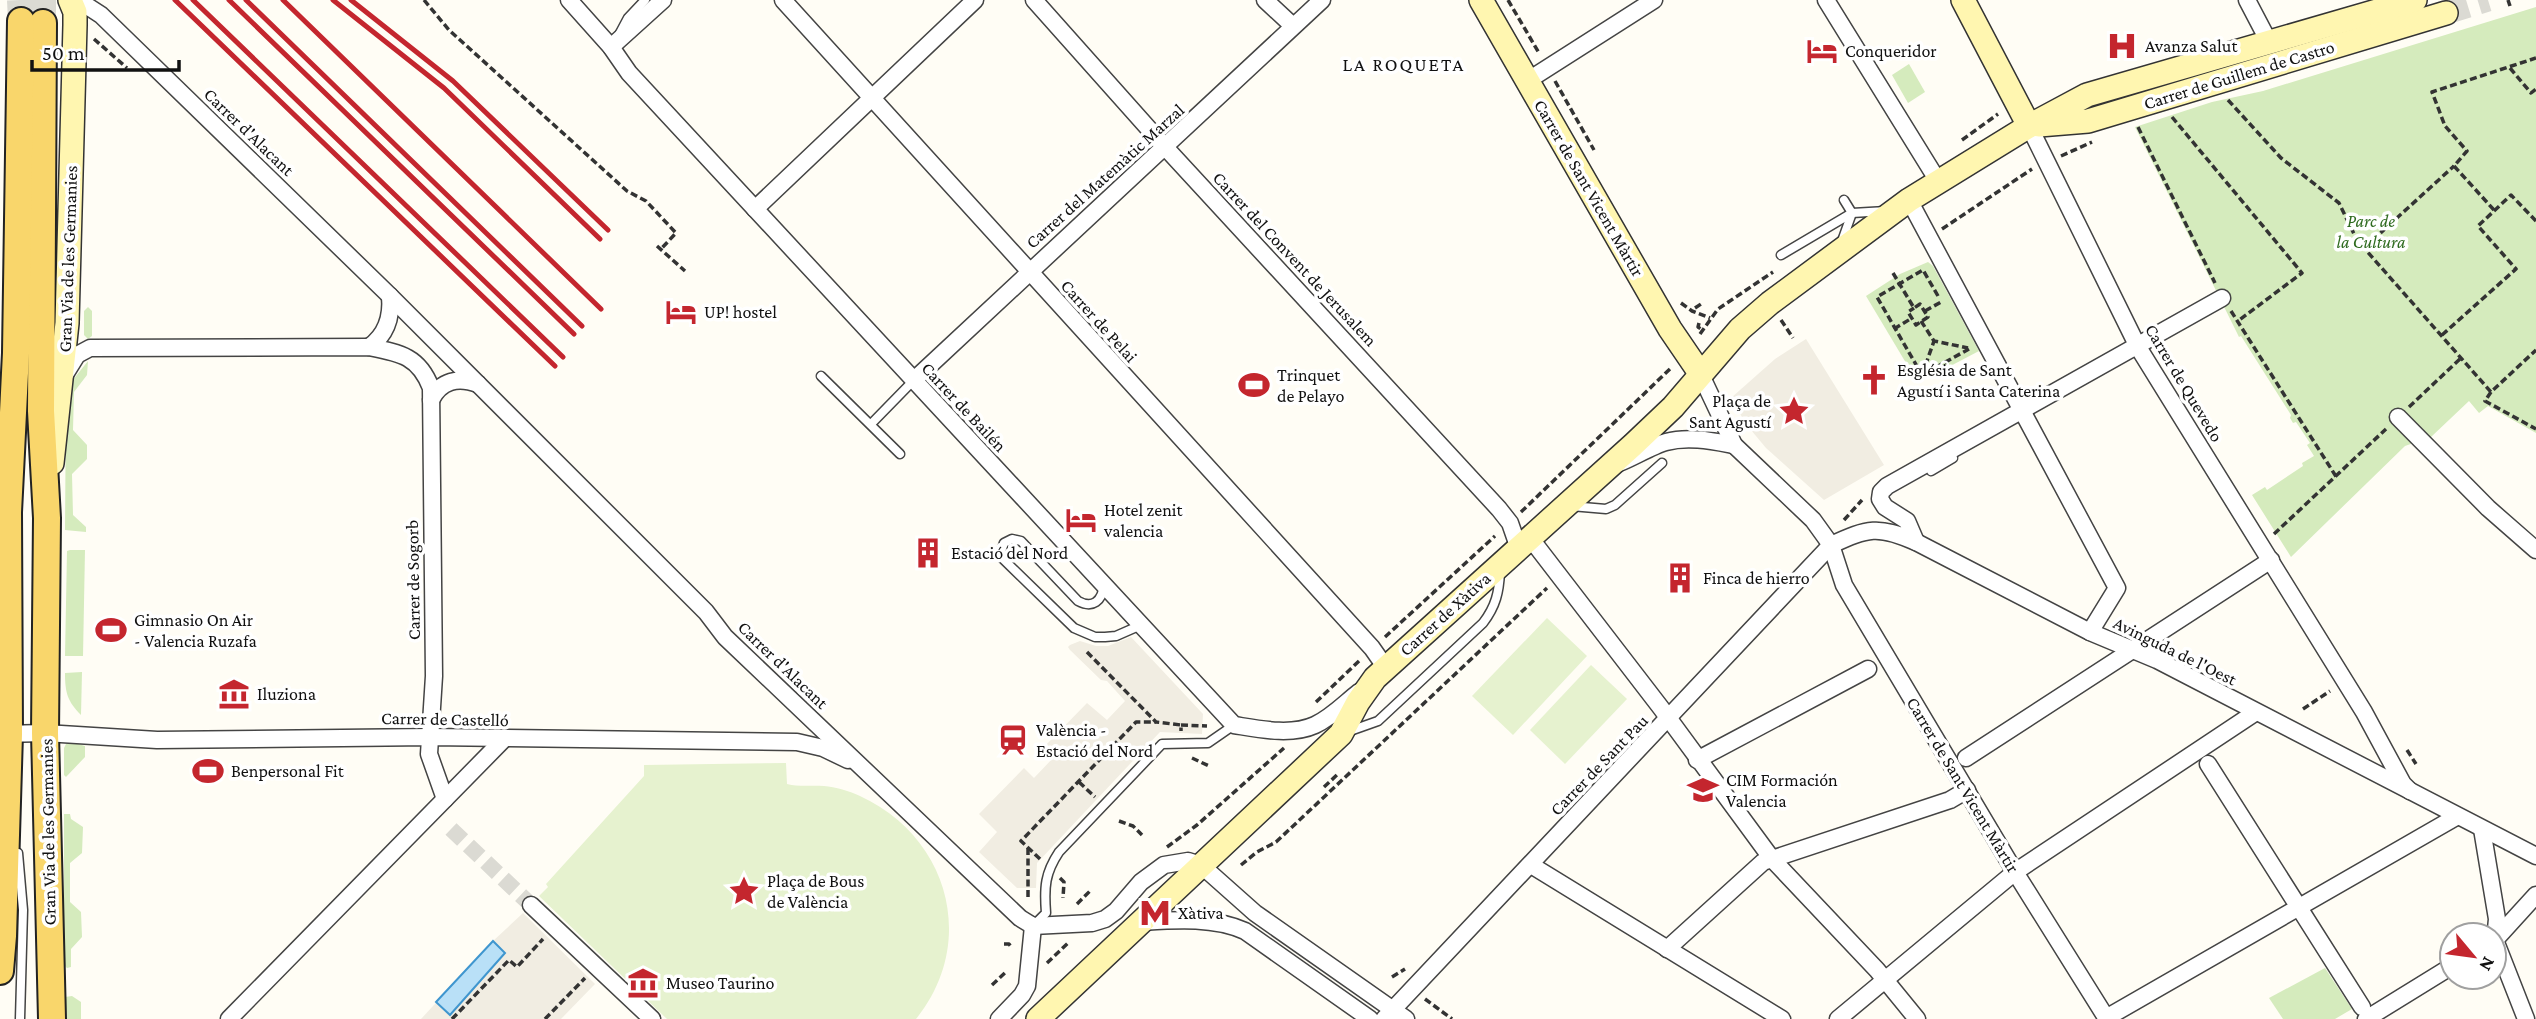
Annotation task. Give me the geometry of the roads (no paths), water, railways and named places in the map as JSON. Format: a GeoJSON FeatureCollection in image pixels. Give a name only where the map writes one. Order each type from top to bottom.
{"type":"FeatureCollection","features":[{"type":"Feature","properties":{"kind":"main road","name":"Gran Via de les Germanies"},"geometry":{"type":"LineString","coordinates":[[47,518],[67,323],[75,25],[75,12],[70,0]]}},
{"type":"Feature","properties":{"kind":"main road","name":"Carrer de Sant Vicent Màrtir"},"geometry":{"type":"LineString","coordinates":[[1481,0],[1684,351],[1700,373]]}},
{"type":"Feature","properties":{"kind":"main road"},"geometry":{"type":"LineString","coordinates":[[1963,0],[2029,126]]}},
{"type":"Feature","properties":{"kind":"main road","name":"Carrer de Guillem de Castro"},"geometry":{"type":"LineString","coordinates":[[1700,373],[1760,310],[1838,251],[1938,181],[2029,126],[2087,95],[2415,0]]}},
{"type":"Feature","properties":{"kind":"main road","name":"Carrer de Guillem de Castro"},"geometry":{"type":"LineString","coordinates":[[2029,126],[2088,121],[2446,13]]}},
{"type":"Feature","properties":{"kind":"main road","name":"Gran Via de les Germanies"},"geometry":{"type":"LineString","coordinates":[[0,971],[8,512],[32,22],[41,411],[47,518],[45,733],[52,1019]]}},
{"type":"Feature","properties":{"kind":"main road","name":"Carrer de Xàtiva"},"geometry":{"type":"LineString","coordinates":[[1038,1019],[1341,734],[1370,684],[1386,668],[1609,468],[1673,407],[1700,373]]}},
{"type":"Feature","properties":{"kind":"main road","name":"Gran Via de les Germanies"},"geometry":{"type":"LineString","coordinates":[[0,442],[8,512]]}},
{"type":"Feature","properties":{"kind":"street","name":"Carrer d'Alacant"},"geometry":{"type":"LineString","coordinates":[[78,0],[101,15],[390,296],[706,612],[725,637],[1011,910],[1033,926]]}},
{"type":"Feature","properties":{"kind":"street","name":"Carrer de Bailén"},"geometry":{"type":"LineString","coordinates":[[569,0],[614,43],[629,73],[1234,725]]}},
{"type":"Feature","properties":{"kind":"street"},"geometry":{"type":"LineString","coordinates":[[614,43],[631,31],[663,0]]}},
{"type":"Feature","properties":{"kind":"street","name":"Carrer de Pelai"},"geometry":{"type":"LineString","coordinates":[[783,0],[1372,648],[1386,668]]}},
{"type":"Feature","properties":{"kind":"street"},"geometry":{"type":"LineString","coordinates":[[755,209],[975,0]]}},
{"type":"Feature","properties":{"kind":"street","name":"Carrer del Convent de Jerusalem"},"geometry":{"type":"LineString","coordinates":[[1034,0],[1510,523],[1517,550],[1559,576],[1772,859],[1885,980],[1917,1019]]}},
{"type":"Feature","properties":{"kind":"street"},"geometry":{"type":"LineString","coordinates":[[1265,0],[1293,26]]}},
{"type":"Feature","properties":{"kind":"street","name":"Carrer del Matemàtic Marzal"},"geometry":{"type":"LineString","coordinates":[[914,380],[1322,0]]}},
{"type":"Feature","properties":{"kind":"street"},"geometry":{"type":"LineString","coordinates":[[1527,81],[1654,0]]}},
{"type":"Feature","properties":{"kind":"street"},"geometry":{"type":"LineString","coordinates":[[1826,0],[1938,181]]}},
{"type":"Feature","properties":{"kind":"street"},"geometry":{"type":"LineString","coordinates":[[2247,0],[2269,41]]}},
{"type":"Feature","properties":{"kind":"street","name":"Carrer de Quevedo"},"geometry":{"type":"LineString","coordinates":[[2029,126],[2138,347],[2326,649]]}},
{"type":"Feature","properties":{"kind":"street"},"geometry":{"type":"LineString","coordinates":[[1901,206],[1928,238],[2117,588],[2090,632]]}},
{"type":"Feature","properties":{"kind":"street"},"geometry":{"type":"LineString","coordinates":[[61,382],[77,355],[90,348],[369,347],[378,341],[386,330],[390,296]]}},
{"type":"Feature","properties":{"kind":"street"},"geometry":{"type":"LineString","coordinates":[[2021,411],[2222,298]]}},
{"type":"Feature","properties":{"kind":"street","name":"Carrer de Sogorb"},"geometry":{"type":"LineString","coordinates":[[369,347],[398,353],[415,362],[426,375],[431,388],[434,676],[429,754],[445,800]]}},
{"type":"Feature","properties":{"kind":"street"},"geometry":{"type":"LineString","coordinates":[[1700,373],[1734,445],[1806,513],[1831,545]]}},
{"type":"Feature","properties":{"kind":"street"},"geometry":{"type":"LineString","coordinates":[[430,401],[441,385],[450,381],[465,380],[478,384]]}},
{"type":"Feature","properties":{"kind":"street","name":"Avinguda de l'Oest"},"geometry":{"type":"LineString","coordinates":[[1916,541],[1907,521],[1885,507],[1880,499],[1881,492],[1887,486],[2021,411]]}},
{"type":"Feature","properties":{"kind":"street"},"geometry":{"type":"LineString","coordinates":[[2398,417],[2488,508],[2536,550]]}},
{"type":"Feature","properties":{"kind":"street"},"geometry":{"type":"LineString","coordinates":[[1609,468],[1663,442],[1687,439],[1734,445]]}},
{"type":"Feature","properties":{"kind":"street","name":"Avinguda de l'Oest"},"geometry":{"type":"LineString","coordinates":[[1831,545],[1868,530],[1893,531],[1916,541],[2090,632],[2134,649],[2536,856]]}},
{"type":"Feature","properties":{"kind":"street","name":"Carrer de Sant Pau"},"geometry":{"type":"LineString","coordinates":[[1388,1014],[1831,545]]}},
{"type":"Feature","properties":{"kind":"street","name":"Carrer de Sant Vicent Màrtir"},"geometry":{"type":"LineString","coordinates":[[1831,545],[1844,585],[2015,872],[2107,1018]]}},
{"type":"Feature","properties":{"kind":"street"},"geometry":{"type":"LineString","coordinates":[[1966,758],[2271,560]]}},
{"type":"Feature","properties":{"kind":"street","name":"Avinguda de l'Oest"},"geometry":{"type":"LineString","coordinates":[[2326,649],[2403,784],[2416,796]]}},
{"type":"Feature","properties":{"kind":"street"},"geometry":{"type":"LineString","coordinates":[[1698,760],[1868,669]]}},
{"type":"Feature","properties":{"kind":"street"},"geometry":{"type":"LineString","coordinates":[[1234,725],[1267,730],[1294,730],[1314,726],[1331,716],[1370,684]]}},
{"type":"Feature","properties":{"kind":"street"},"geometry":{"type":"LineString","coordinates":[[1838,1019],[2015,872],[2256,712]]}},
{"type":"Feature","properties":{"kind":"street","name":"Carrer de Castelló"},"geometry":{"type":"LineString","coordinates":[[4,734],[45,733],[157,740],[430,737],[797,742],[839,754],[873,776]]}},
{"type":"Feature","properties":{"kind":"street"},"geometry":{"type":"LineString","coordinates":[[229,1019],[504,739]]}},
{"type":"Feature","properties":{"kind":"street"},"geometry":{"type":"LineString","coordinates":[[2208,764],[2364,1013],[2438,973]]}},
{"type":"Feature","properties":{"kind":"street"},"geometry":{"type":"LineString","coordinates":[[1667,948],[1763,862],[1950,800],[1966,790]]}},
{"type":"Feature","properties":{"kind":"street"},"geometry":{"type":"LineString","coordinates":[[2107,1018],[2456,817]]}},
{"type":"Feature","properties":{"kind":"street"},"geometry":{"type":"LineString","coordinates":[[2482,829],[2497,921]]}},
{"type":"Feature","properties":{"kind":"street"},"geometry":{"type":"LineString","coordinates":[[999,1019],[1027,986],[1033,926],[1085,924],[1105,919],[1116,911],[1141,882],[1164,865],[1188,862],[1201,865],[1255,913],[1388,1014],[1406,1019]]}},
{"type":"Feature","properties":{"kind":"street"},"geometry":{"type":"LineString","coordinates":[[1531,865],[1782,1019]]}},
{"type":"Feature","properties":{"kind":"street"},"geometry":{"type":"LineString","coordinates":[[2508,926],[2536,895]]}},
{"type":"Feature","properties":{"kind":"street"},"geometry":{"type":"LineString","coordinates":[[531,905],[652,1019]]}},
{"type":"Feature","properties":{"kind":"street"},"geometry":{"type":"LineString","coordinates":[[1141,922],[1203,921],[1228,924],[1245,931],[1370,1019]]}},
{"type":"Feature","properties":{"kind":"street"},"geometry":{"type":"LineString","coordinates":[[2508,973],[2526,1019]]}},
{"type":"Feature","properties":{"kind":"lane"},"geometry":{"type":"LineString","coordinates":[[614,43],[628,18],[645,0]]}},
{"type":"Feature","properties":{"kind":"lane"},"geometry":{"type":"LineString","coordinates":[[1844,200],[1852,214]]}},
{"type":"Feature","properties":{"kind":"lane"},"geometry":{"type":"LineString","coordinates":[[1781,255],[1852,214],[1901,206]]}},
{"type":"Feature","properties":{"kind":"lane"},"geometry":{"type":"LineString","coordinates":[[1838,251],[1852,214]]}},
{"type":"Feature","properties":{"kind":"lane"},"geometry":{"type":"LineString","coordinates":[[821,376],[900,454]]}},
{"type":"Feature","properties":{"kind":"lane"},"geometry":{"type":"LineString","coordinates":[[871,424],[914,380]]}},
{"type":"Feature","properties":{"kind":"lane"},"geometry":{"type":"LineString","coordinates":[[1931,471],[2001,428],[2021,411]]}},
{"type":"Feature","properties":{"kind":"lane"},"geometry":{"type":"LineString","coordinates":[[1568,506],[1606,509],[1615,505],[1662,463]]}},
{"type":"Feature","properties":{"kind":"lane"},"geometry":{"type":"LineString","coordinates":[[1104,585],[1101,597],[1087,606],[1078,601],[1021,541],[1012,539],[1004,543],[1001,551],[1002,558],[1073,628],[1095,637],[1105,637],[1116,636],[1141,625]]}},
{"type":"Feature","properties":{"kind":"lane"},"geometry":{"type":"LineString","coordinates":[[1341,734],[1378,721],[1483,622],[1494,609],[1517,550]]}},
{"type":"Feature","properties":{"kind":"lane"},"geometry":{"type":"LineString","coordinates":[[1033,926],[1046,913],[1047,871],[1059,852],[1163,744],[1208,743],[1234,725]]}},
{"type":"Feature","properties":{"kind":"lane"},"geometry":{"type":"LineString","coordinates":[[4,734],[23,909],[20,1019]]}},
{"type":"Feature","properties":{"kind":"water"},"geometry":{"type":"Polygon","coordinates":[[[493,941],[505,953],[450,1015],[436,1002],[493,941]]]}},
{"type":"Feature","properties":{"kind":"tunnel"},"geometry":{"type":"LineString","coordinates":[[20,0],[21,21]]}},
{"type":"Feature","properties":{"kind":"tunnel"},"geometry":{"type":"LineString","coordinates":[[43,0],[43,23]]}},
{"type":"Feature","properties":{"kind":"tunnel"},"geometry":{"type":"LineString","coordinates":[[2446,13],[2488,0]]}},
{"type":"Feature","properties":{"kind":"tunnel"},"geometry":{"type":"LineString","coordinates":[[451,829],[531,905]]}},
{"type":"Feature","properties":{"kind":"railway"},"geometry":{"type":"LineString","coordinates":[[175,0],[555,366]]}},
{"type":"Feature","properties":{"kind":"railway"},"geometry":{"type":"LineString","coordinates":[[193,0],[563,357]]}},
{"type":"Feature","properties":{"kind":"railway"},"geometry":{"type":"LineString","coordinates":[[229,0],[574,334]]}},
{"type":"Feature","properties":{"kind":"railway"},"geometry":{"type":"LineString","coordinates":[[246,0],[582,326]]}},
{"type":"Feature","properties":{"kind":"railway"},"geometry":{"type":"LineString","coordinates":[[283,0],[601,309]]}},
{"type":"Feature","properties":{"kind":"railway"},"geometry":{"type":"LineString","coordinates":[[333,0],[444,88],[600,239]]}},
{"type":"Feature","properties":{"kind":"railway"},"geometry":{"type":"LineString","coordinates":[[351,0],[453,81],[608,230]]}},
{"type":"Feature","properties":{"kind":"place","name":"Avanza Salut"},"geometry":{"type":"Point","coordinates":[2122,46]}},
{"type":"Feature","properties":{"kind":"place","name":"Conqueridor"},"geometry":{"type":"Point","coordinates":[1822,51]}},
{"type":"Feature","properties":{"kind":"place","name":"UP! hostel"},"geometry":{"type":"Point","coordinates":[681,312]}},
{"type":"Feature","properties":{"kind":"place","name":"Església de Sant Agustí i Santa Caterina"},"geometry":{"type":"Point","coordinates":[1874,380]}},
{"type":"Feature","properties":{"kind":"place","name":"Trinquet de Pelayo"},"geometry":{"type":"Point","coordinates":[1254,385]}},
{"type":"Feature","properties":{"kind":"place","name":"Plaça de Sant Agustí"},"geometry":{"type":"Point","coordinates":[1794,411]}},
{"type":"Feature","properties":{"kind":"place","name":"Hotel zenit valencia"},"geometry":{"type":"Point","coordinates":[1081,520]}},
{"type":"Feature","properties":{"kind":"place","name":"Estació del Nord"},"geometry":{"type":"Point","coordinates":[928,553]}},
{"type":"Feature","properties":{"kind":"place","name":"Finca de hierro"},"geometry":{"type":"Point","coordinates":[1680,578]}},
{"type":"Feature","properties":{"kind":"place","name":"Gimnasio On Air - Valencia Ruzafa"},"geometry":{"type":"Point","coordinates":[111,630]}},
{"type":"Feature","properties":{"kind":"place","name":"Iluziona"},"geometry":{"type":"Point","coordinates":[234,694]}},
{"type":"Feature","properties":{"kind":"place","name":"València - Estació del Nord"},"geometry":{"type":"Point","coordinates":[1013,740]}},
{"type":"Feature","properties":{"kind":"place","name":"Benpersonal Fit"},"geometry":{"type":"Point","coordinates":[208,771]}},
{"type":"Feature","properties":{"kind":"place","name":"CIM Formación Valencia"},"geometry":{"type":"Point","coordinates":[1703,790]}},
{"type":"Feature","properties":{"kind":"place","name":"Plaça de Bous de València"},"geometry":{"type":"Point","coordinates":[744,891]}},
{"type":"Feature","properties":{"kind":"place","name":"Xàtiva"},"geometry":{"type":"Point","coordinates":[1155,913]}},
{"type":"Feature","properties":{"kind":"place","name":"Museo Taurino"},"geometry":{"type":"Point","coordinates":[643,983]}},
{"type":"Feature","properties":{"kind":"district","name":"LA ROQUETA"},"geometry":{"type":"Point","coordinates":[1404,64]}},
{"type":"Feature","properties":{"kind":"park label","name":"Parc de la Cultura"},"geometry":{"type":"Point","coordinates":[2371,231]}}]}
